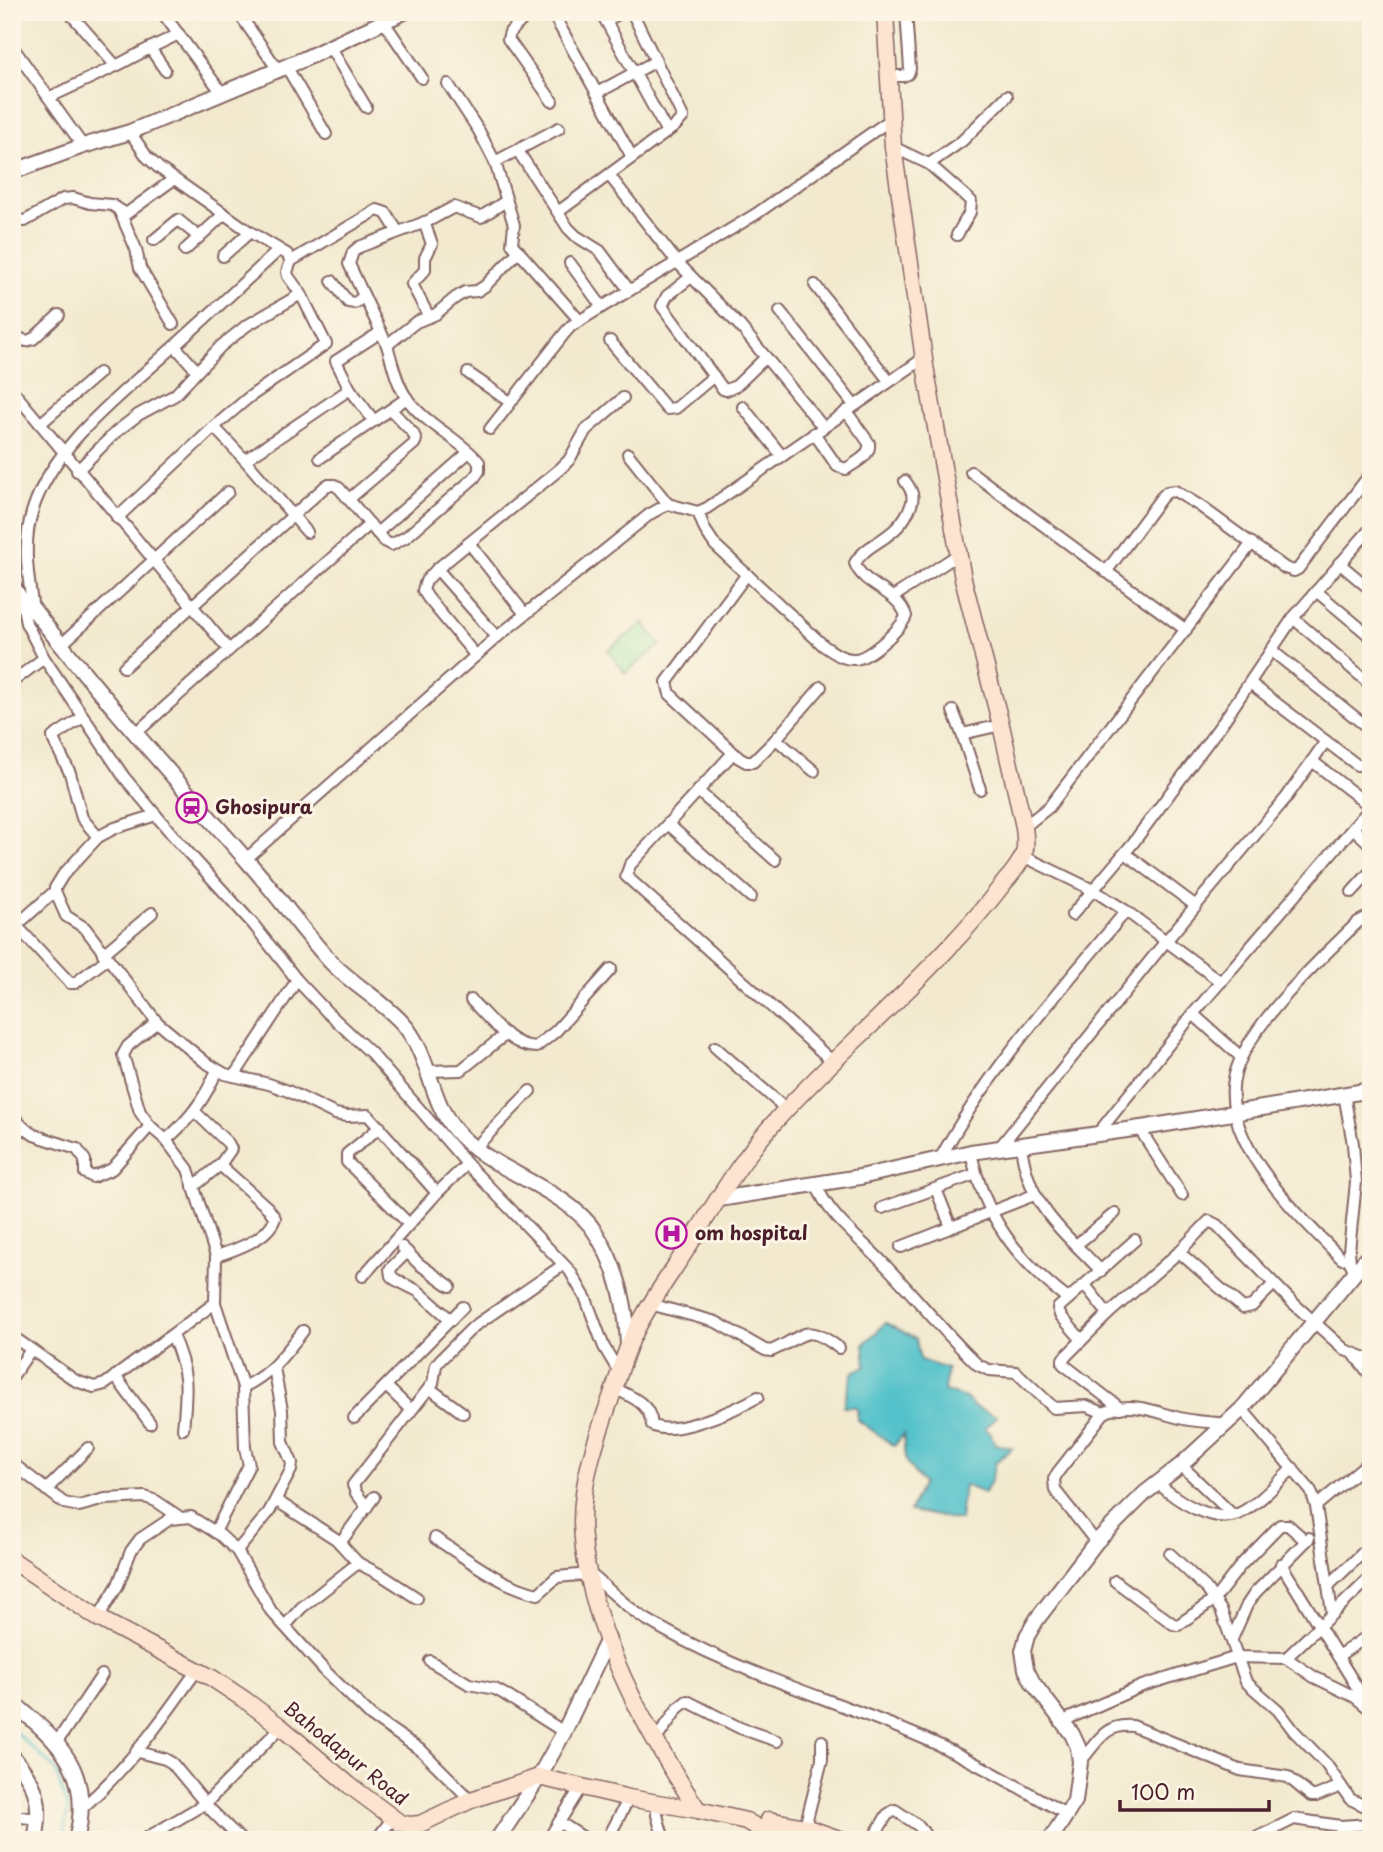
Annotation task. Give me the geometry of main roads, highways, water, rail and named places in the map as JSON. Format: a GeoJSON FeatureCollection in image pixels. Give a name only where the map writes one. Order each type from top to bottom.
{"type":"FeatureCollection","features":[{"type":"Feature","properties":{"kind":"main road"},"geometry":{"type":"LineString","coordinates":[[842,1840],[758,1828],[746,1821],[698,1810],[655,1741],[608,1639],[596,1604],[582,1519],[587,1468],[628,1349],[650,1304],[719,1199],[763,1136],[786,1109],[832,1061],[925,974],[973,921],[1023,856],[1026,844],[1001,725],[959,554],[924,358],[893,147],[885,12]]}},
{"type":"Feature","properties":{"kind":"main road","name":"Bahodapur Road"},"geometry":{"type":"LineString","coordinates":[[12,1560],[97,1618],[197,1670],[245,1700],[281,1727],[385,1833],[420,1824],[471,1800],[539,1777],[629,1798],[698,1810]]}},
{"type":"Feature","properties":{"kind":"water"},"geometry":{"type":"Polygon","coordinates":[[[886,1323],[916,1339],[920,1360],[947,1369],[944,1391],[966,1398],[974,1407],[997,1416],[985,1428],[995,1444],[1012,1448],[996,1462],[984,1493],[964,1485],[960,1520],[910,1511],[923,1483],[906,1462],[904,1434],[894,1446],[858,1420],[857,1407],[843,1407],[853,1372],[866,1366],[864,1344],[886,1323]]]}},
{"type":"Feature","properties":{"kind":"waterway"},"geometry":{"type":"LineString","coordinates":[[12,1729],[55,1769],[68,1810],[62,1840]]}},
{"type":"Feature","properties":{"kind":"place","name":"Ghosipura"},"geometry":{"type":"Point","coordinates":[192,807]}},
{"type":"Feature","properties":{"kind":"place","name":"om hospital"},"geometry":{"type":"Point","coordinates":[672,1233]}}]}
